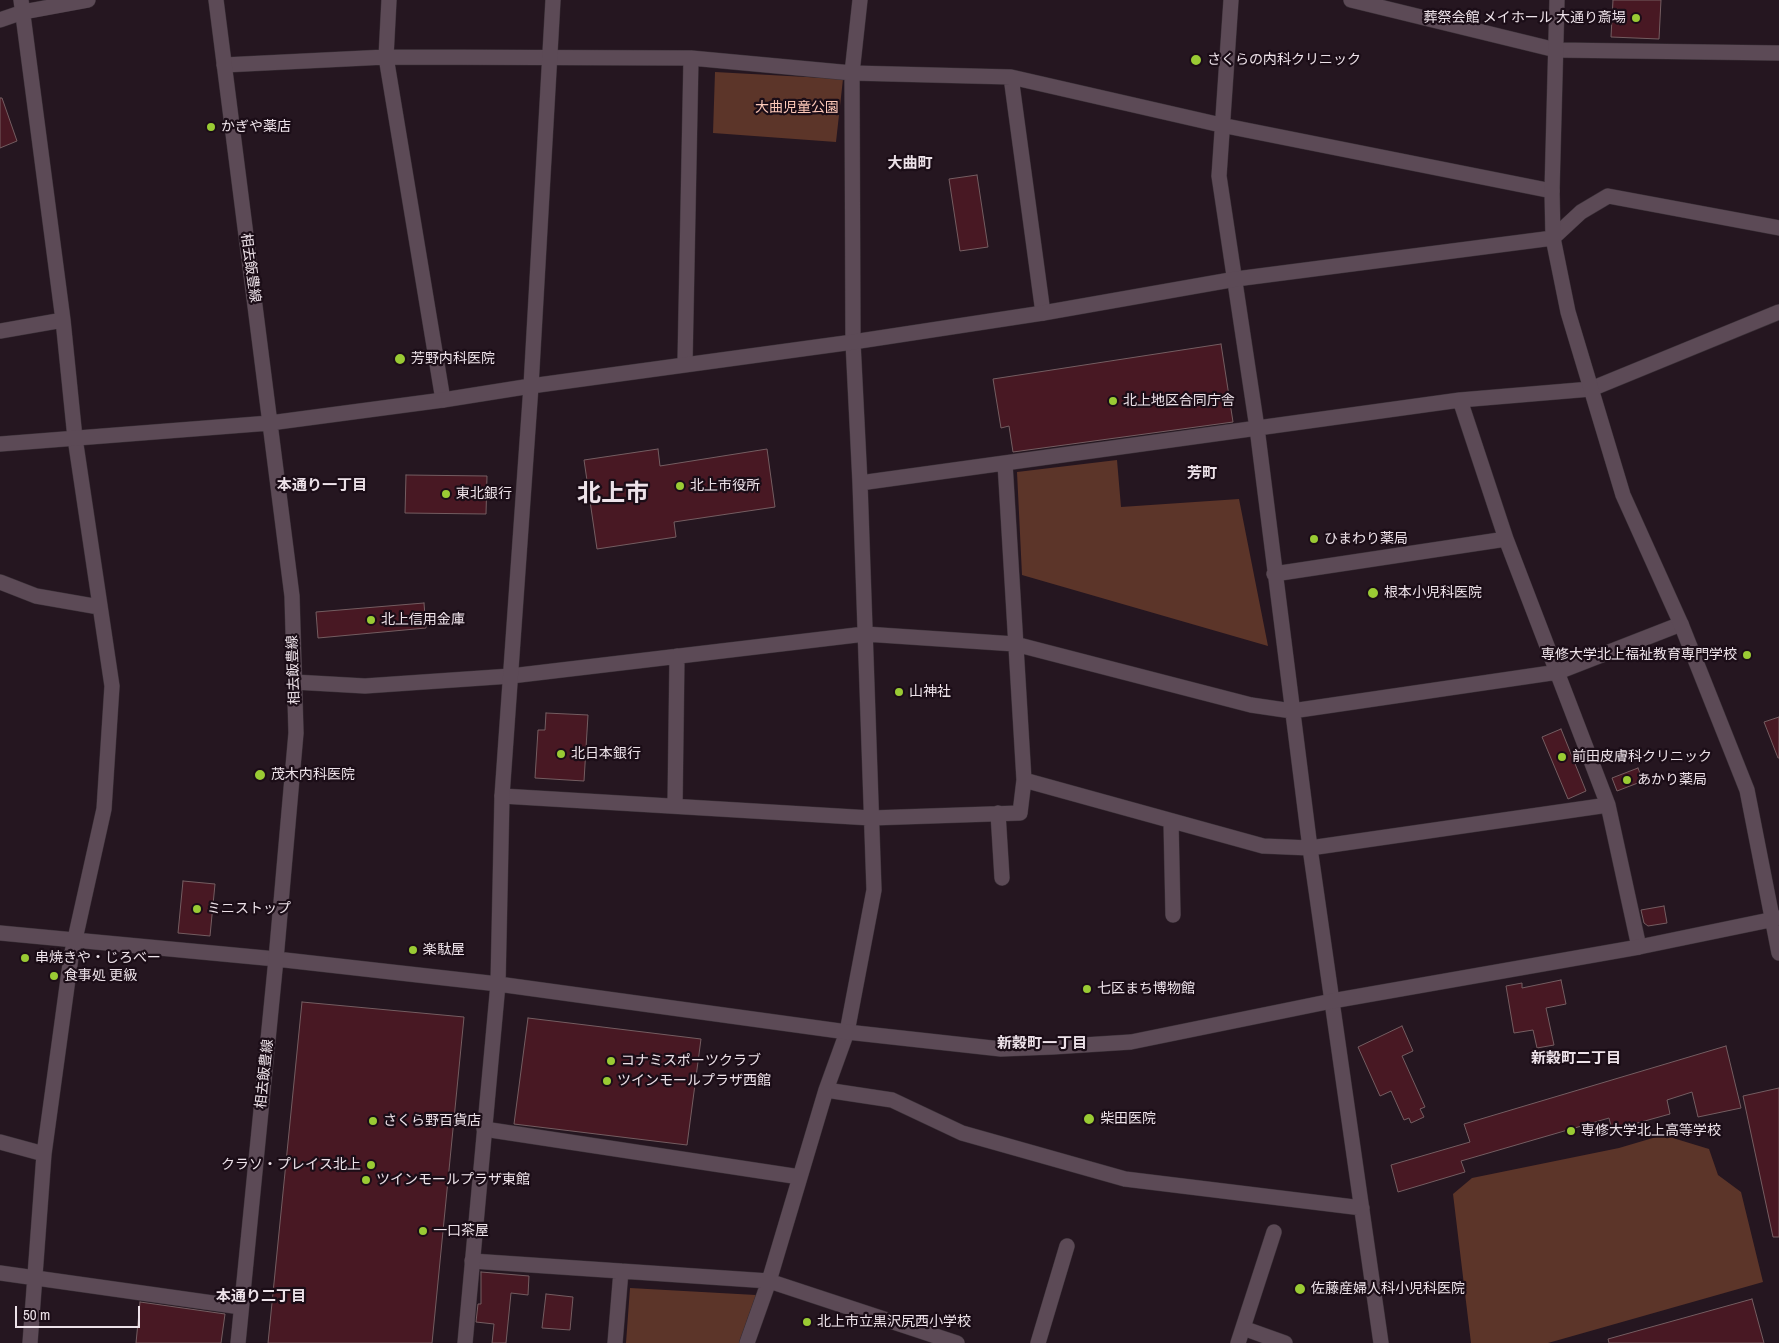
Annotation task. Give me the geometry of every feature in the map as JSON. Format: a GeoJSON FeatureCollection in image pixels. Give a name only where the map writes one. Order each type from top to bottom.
{"type":"FeatureCollection","features":[{"type":"Feature","properties":{"kind":"street"},"geometry":{"type":"LineString","coordinates":[[0,20],[22,6],[88,0]]}},
{"type":"Feature","properties":{"kind":"street","name":"相去飯豊線"},"geometry":{"type":"LineString","coordinates":[[216,0],[292,596],[296,733],[238,1343]]}},
{"type":"Feature","properties":{"kind":"street"},"geometry":{"type":"LineString","coordinates":[[389,0],[386,57],[443,400]]}},
{"type":"Feature","properties":{"kind":"street"},"geometry":{"type":"LineString","coordinates":[[465,1343],[498,984],[502,796],[531,386],[553,0]]}},
{"type":"Feature","properties":{"kind":"street"},"geometry":{"type":"LineString","coordinates":[[748,1343],[826,1090],[847,1032],[874,890],[860,483],[853,342],[852,73],[860,0]]}},
{"type":"Feature","properties":{"kind":"street"},"geometry":{"type":"LineString","coordinates":[[1231,0],[1221,124],[1219,176],[1257,428],[1310,848],[1381,1343]]}},
{"type":"Feature","properties":{"kind":"street"},"geometry":{"type":"LineString","coordinates":[[1350,0],[1556,50],[1779,53]]}},
{"type":"Feature","properties":{"kind":"street"},"geometry":{"type":"LineString","coordinates":[[1557,0],[1552,190],[1553,238],[1568,312],[1623,496],[1681,624],[1747,790],[1775,919],[1779,953]]}},
{"type":"Feature","properties":{"kind":"street"},"geometry":{"type":"LineString","coordinates":[[22,6],[63,320],[75,438],[112,686],[104,809],[71,957],[44,1154],[30,1343]]}},
{"type":"Feature","properties":{"kind":"street"},"geometry":{"type":"LineString","coordinates":[[224,65],[386,57],[691,58],[852,73],[1011,77],[1221,124],[1552,190]]}},
{"type":"Feature","properties":{"kind":"street"},"geometry":{"type":"LineString","coordinates":[[685,363],[691,58]]}},
{"type":"Feature","properties":{"kind":"street"},"geometry":{"type":"LineString","coordinates":[[1011,77],[1043,313]]}},
{"type":"Feature","properties":{"kind":"street"},"geometry":{"type":"LineString","coordinates":[[0,444],[270,423],[443,400],[685,363],[853,342],[1043,313],[1236,279],[1553,238],[1581,212],[1608,196],[1779,228]]}},
{"type":"Feature","properties":{"kind":"street"},"geometry":{"type":"LineString","coordinates":[[860,483],[1460,400],[1591,389],[1779,312]]}},
{"type":"Feature","properties":{"kind":"street"},"geometry":{"type":"LineString","coordinates":[[0,331],[63,320]]}},
{"type":"Feature","properties":{"kind":"street"},"geometry":{"type":"LineString","coordinates":[[1460,400],[1506,539],[1608,805],[1639,947]]}},
{"type":"Feature","properties":{"kind":"street"},"geometry":{"type":"LineString","coordinates":[[502,796],[872,818],[1020,813],[1024,780],[1005,463]]}},
{"type":"Feature","properties":{"kind":"street"},"geometry":{"type":"LineString","coordinates":[[1274,574],[1506,539]]}},
{"type":"Feature","properties":{"kind":"street"},"geometry":{"type":"LineString","coordinates":[[0,582],[36,596],[99,607]]}},
{"type":"Feature","properties":{"kind":"street"},"geometry":{"type":"LineString","coordinates":[[294,682],[365,686],[511,676],[865,634],[1015,644],[1251,705],[1292,711],[1558,672],[1681,624]]}},
{"type":"Feature","properties":{"kind":"street"},"geometry":{"type":"LineString","coordinates":[[675,806],[677,656]]}},
{"type":"Feature","properties":{"kind":"street"},"geometry":{"type":"LineString","coordinates":[[1024,780],[1262,846],[1310,848],[1608,805]]}},
{"type":"Feature","properties":{"kind":"street"},"geometry":{"type":"LineString","coordinates":[[998,814],[1002,878]]}},
{"type":"Feature","properties":{"kind":"street"},"geometry":{"type":"LineString","coordinates":[[1172,821],[1173,915]]}},
{"type":"Feature","properties":{"kind":"street"},"geometry":{"type":"LineString","coordinates":[[0,933],[276,959],[498,984],[847,1032],[1001,1049],[1131,1042],[1332,1001],[1639,947],[1775,919]]}},
{"type":"Feature","properties":{"kind":"street"},"geometry":{"type":"LineString","coordinates":[[826,1090],[892,1100],[962,1133],[1125,1179],[1362,1208]]}},
{"type":"Feature","properties":{"kind":"street"},"geometry":{"type":"LineString","coordinates":[[484,1129],[800,1177]]}},
{"type":"Feature","properties":{"kind":"street"},"geometry":{"type":"LineString","coordinates":[[0,1142],[44,1154]]}},
{"type":"Feature","properties":{"kind":"street"},"geometry":{"type":"LineString","coordinates":[[1238,1343],[1274,1232]]}},
{"type":"Feature","properties":{"kind":"street"},"geometry":{"type":"LineString","coordinates":[[1038,1343],[1067,1246]]}},
{"type":"Feature","properties":{"kind":"street"},"geometry":{"type":"LineString","coordinates":[[472,1261],[768,1281],[957,1343]]}},
{"type":"Feature","properties":{"kind":"street"},"geometry":{"type":"LineString","coordinates":[[615,1343],[621,1271]]}},
{"type":"Feature","properties":{"kind":"street"},"geometry":{"type":"LineString","coordinates":[[0,1273],[241,1307]]}},
{"type":"Feature","properties":{"kind":"street"},"geometry":{"type":"LineString","coordinates":[[1243,1328],[1285,1343]]}},
{"type":"Feature","properties":{"kind":"green space","name":"大曲児童公園"},"geometry":{"type":"Polygon","coordinates":[[[715,72],[843,79],[836,142],[713,133],[715,72]]]}},
{"type":"Feature","properties":{"kind":"green space"},"geometry":{"type":"Polygon","coordinates":[[[1117,460],[1121,507],[1239,499],[1268,646],[1022,575],[1017,472],[1117,460]]]}},
{"type":"Feature","properties":{"kind":"green space"},"geometry":{"type":"Polygon","coordinates":[[[1663,1135],[1709,1149],[1718,1175],[1741,1192],[1763,1282],[1548,1343],[1471,1343],[1453,1194],[1472,1178],[1619,1148],[1663,1135]]]}},
{"type":"Feature","properties":{"kind":"green space"},"geometry":{"type":"Polygon","coordinates":[[[630,1288],[756,1295],[739,1343],[626,1343],[630,1288]]]}},
{"type":"Feature","properties":{"kind":"building","name":"葬祭会館 メイホール 大通り斎場"},"geometry":{"type":"Polygon","coordinates":[[[1613,0],[1661,0],[1659,39],[1611,37],[1613,0]]]}},
{"type":"Feature","properties":{"kind":"building"},"geometry":{"type":"Polygon","coordinates":[[[0,98],[2,98],[17,141],[0,148],[0,98]]]}},
{"type":"Feature","properties":{"kind":"building"},"geometry":{"type":"Polygon","coordinates":[[[977,175],[988,247],[960,251],[949,179],[977,175]]]}},
{"type":"Feature","properties":{"kind":"building","name":"北上地区合同庁舎"},"geometry":{"type":"Polygon","coordinates":[[[1221,344],[1233,422],[1013,452],[1009,426],[1001,428],[993,379],[1221,344]]]}},
{"type":"Feature","properties":{"kind":"building","name":"北上市役所"},"geometry":{"type":"Polygon","coordinates":[[[658,449],[660,466],[767,449],[775,507],[674,522],[676,537],[597,549],[584,460],[658,449]]]}},
{"type":"Feature","properties":{"kind":"building","name":"東北銀行"},"geometry":{"type":"Polygon","coordinates":[[[406,475],[487,476],[486,514],[405,513],[406,475]]]}},
{"type":"Feature","properties":{"kind":"building","name":"北上信用金庫"},"geometry":{"type":"Polygon","coordinates":[[[424,603],[426,628],[318,638],[316,612],[424,603]]]}},
{"type":"Feature","properties":{"kind":"building","name":"北日本銀行"},"geometry":{"type":"Polygon","coordinates":[[[546,713],[588,715],[584,781],[535,778],[538,730],[545,730],[546,713]]]}},
{"type":"Feature","properties":{"kind":"building"},"geometry":{"type":"Polygon","coordinates":[[[1779,717],[1779,758],[1778,758],[1764,722],[1779,717]]]}},
{"type":"Feature","properties":{"kind":"building","name":"前田皮膚科クリニック"},"geometry":{"type":"Polygon","coordinates":[[[1561,729],[1586,791],[1568,799],[1542,737],[1561,729]]]}},
{"type":"Feature","properties":{"kind":"building","name":"あかり薬局"},"geometry":{"type":"Polygon","coordinates":[[[1638,768],[1643,781],[1617,791],[1612,778],[1638,768]]]}},
{"type":"Feature","properties":{"kind":"building","name":"ミニストップ"},"geometry":{"type":"Polygon","coordinates":[[[183,881],[215,884],[210,936],[178,933],[183,881]]]}},
{"type":"Feature","properties":{"kind":"building"},"geometry":{"type":"Polygon","coordinates":[[[1664,906],[1667,923],[1648,926],[1644,923],[1641,910],[1664,906]]]}},
{"type":"Feature","properties":{"kind":"building"},"geometry":{"type":"Polygon","coordinates":[[[1561,980],[1566,1004],[1546,1008],[1554,1045],[1537,1048],[1533,1030],[1514,1033],[1506,986],[1522,983],[1522,988],[1561,980]]]}},
{"type":"Feature","properties":{"kind":"building","name":"ツインモールプラザ東館"},"geometry":{"type":"Polygon","coordinates":[[[302,1002],[464,1017],[432,1343],[268,1343],[302,1002]]]}},
{"type":"Feature","properties":{"kind":"building","name":"ツインモールプラザ西館"},"geometry":{"type":"Polygon","coordinates":[[[528,1018],[701,1039],[687,1145],[514,1124],[528,1018]]]}},
{"type":"Feature","properties":{"kind":"building"},"geometry":{"type":"Polygon","coordinates":[[[1402,1026],[1413,1051],[1402,1056],[1425,1107],[1420,1109],[1424,1117],[1411,1123],[1409,1118],[1404,1120],[1391,1091],[1380,1096],[1358,1047],[1402,1026]]]}},
{"type":"Feature","properties":{"kind":"building"},"geometry":{"type":"Polygon","coordinates":[[[1726,1046],[1741,1108],[1698,1117],[1692,1092],[1667,1100],[1670,1114],[1612,1130],[1609,1118],[1461,1161],[1465,1172],[1398,1192],[1391,1165],[1470,1142],[1464,1124],[1726,1046]]]}},
{"type":"Feature","properties":{"kind":"building"},"geometry":{"type":"Polygon","coordinates":[[[1779,1088],[1779,1237],[1773,1237],[1743,1096],[1779,1088]]]}},
{"type":"Feature","properties":{"kind":"building"},"geometry":{"type":"Polygon","coordinates":[[[481,1272],[529,1276],[528,1295],[511,1293],[506,1343],[492,1343],[494,1324],[476,1322],[478,1304],[481,1304],[481,1272]]]}},
{"type":"Feature","properties":{"kind":"building"},"geometry":{"type":"Polygon","coordinates":[[[546,1294],[573,1297],[570,1330],[542,1328],[546,1294]]]}},
{"type":"Feature","properties":{"kind":"building"},"geometry":{"type":"Polygon","coordinates":[[[1752,1299],[1764,1343],[1609,1343],[1608,1339],[1752,1299]]]}},
{"type":"Feature","properties":{"kind":"building"},"geometry":{"type":"Polygon","coordinates":[[[140,1302],[225,1314],[221,1343],[136,1343],[140,1302]]]}},
{"type":"Feature","properties":{"kind":"place","name":"葬祭会館 メイホール 大通り斎場"},"geometry":{"type":"Point","coordinates":[1636,18]}},
{"type":"Feature","properties":{"kind":"place","name":"さくらの内科クリニック"},"geometry":{"type":"Point","coordinates":[1196,60]}},
{"type":"Feature","properties":{"kind":"place","name":"かぎや薬店"},"geometry":{"type":"Point","coordinates":[211,127]}},
{"type":"Feature","properties":{"kind":"place","name":"芳野内科医院"},"geometry":{"type":"Point","coordinates":[400,359]}},
{"type":"Feature","properties":{"kind":"place","name":"北上地区合同庁舎"},"geometry":{"type":"Point","coordinates":[1113,401]}},
{"type":"Feature","properties":{"kind":"place","name":"北上市役所"},"geometry":{"type":"Point","coordinates":[680,486]}},
{"type":"Feature","properties":{"kind":"place","name":"東北銀行"},"geometry":{"type":"Point","coordinates":[446,494]}},
{"type":"Feature","properties":{"kind":"place","name":"ひまわり薬局"},"geometry":{"type":"Point","coordinates":[1314,539]}},
{"type":"Feature","properties":{"kind":"place","name":"根本小児科医院"},"geometry":{"type":"Point","coordinates":[1373,593]}},
{"type":"Feature","properties":{"kind":"place","name":"北上信用金庫"},"geometry":{"type":"Point","coordinates":[371,620]}},
{"type":"Feature","properties":{"kind":"place","name":"専修大学北上福祉教育専門学校"},"geometry":{"type":"Point","coordinates":[1747,655]}},
{"type":"Feature","properties":{"kind":"place","name":"山神社"},"geometry":{"type":"Point","coordinates":[899,692]}},
{"type":"Feature","properties":{"kind":"place","name":"北日本銀行"},"geometry":{"type":"Point","coordinates":[561,754]}},
{"type":"Feature","properties":{"kind":"place","name":"前田皮膚科クリニック"},"geometry":{"type":"Point","coordinates":[1562,757]}},
{"type":"Feature","properties":{"kind":"place","name":"茂木内科医院"},"geometry":{"type":"Point","coordinates":[260,775]}},
{"type":"Feature","properties":{"kind":"place","name":"あかり薬局"},"geometry":{"type":"Point","coordinates":[1627,780]}},
{"type":"Feature","properties":{"kind":"place","name":"ミニストップ"},"geometry":{"type":"Point","coordinates":[197,909]}},
{"type":"Feature","properties":{"kind":"place","name":"楽駄屋"},"geometry":{"type":"Point","coordinates":[413,950]}},
{"type":"Feature","properties":{"kind":"place","name":"串焼きや・じろべー"},"geometry":{"type":"Point","coordinates":[25,958]}},
{"type":"Feature","properties":{"kind":"place","name":"食事処 更級"},"geometry":{"type":"Point","coordinates":[54,976]}},
{"type":"Feature","properties":{"kind":"place","name":"七区まち博物館"},"geometry":{"type":"Point","coordinates":[1087,989]}},
{"type":"Feature","properties":{"kind":"place","name":"コナミスポーツクラブ"},"geometry":{"type":"Point","coordinates":[611,1061]}},
{"type":"Feature","properties":{"kind":"place","name":"ツインモールプラザ西館"},"geometry":{"type":"Point","coordinates":[607,1081]}},
{"type":"Feature","properties":{"kind":"place","name":"柴田医院"},"geometry":{"type":"Point","coordinates":[1089,1119]}},
{"type":"Feature","properties":{"kind":"place","name":"さくら野百貨店"},"geometry":{"type":"Point","coordinates":[373,1121]}},
{"type":"Feature","properties":{"kind":"place","name":"専修大学北上高等学校"},"geometry":{"type":"Point","coordinates":[1571,1131]}},
{"type":"Feature","properties":{"kind":"place","name":"クラソ・プレイス北上"},"geometry":{"type":"Point","coordinates":[371,1165]}},
{"type":"Feature","properties":{"kind":"place","name":"ツインモールプラザ東館"},"geometry":{"type":"Point","coordinates":[366,1180]}},
{"type":"Feature","properties":{"kind":"place","name":"一口茶屋"},"geometry":{"type":"Point","coordinates":[423,1231]}},
{"type":"Feature","properties":{"kind":"place","name":"佐藤産婦人科小児科医院"},"geometry":{"type":"Point","coordinates":[1300,1289]}},
{"type":"Feature","properties":{"kind":"place","name":"北上市立黒沢尻西小学校"},"geometry":{"type":"Point","coordinates":[807,1322]}},
{"type":"Feature","properties":{"kind":"district","name":"大曲町"},"geometry":{"type":"Point","coordinates":[910,164]}},
{"type":"Feature","properties":{"kind":"district","name":"芳町"},"geometry":{"type":"Point","coordinates":[1202,474]}},
{"type":"Feature","properties":{"kind":"district","name":"本通り一丁目"},"geometry":{"type":"Point","coordinates":[322,486]}},
{"type":"Feature","properties":{"kind":"district","name":"北上市"},"geometry":{"type":"Point","coordinates":[613,495]}},
{"type":"Feature","properties":{"kind":"district","name":"新穀町一丁目"},"geometry":{"type":"Point","coordinates":[1042,1044]}},
{"type":"Feature","properties":{"kind":"district","name":"新穀町二丁目"},"geometry":{"type":"Point","coordinates":[1576,1059]}},
{"type":"Feature","properties":{"kind":"district","name":"本通り二丁目"},"geometry":{"type":"Point","coordinates":[261,1297]}}]}
